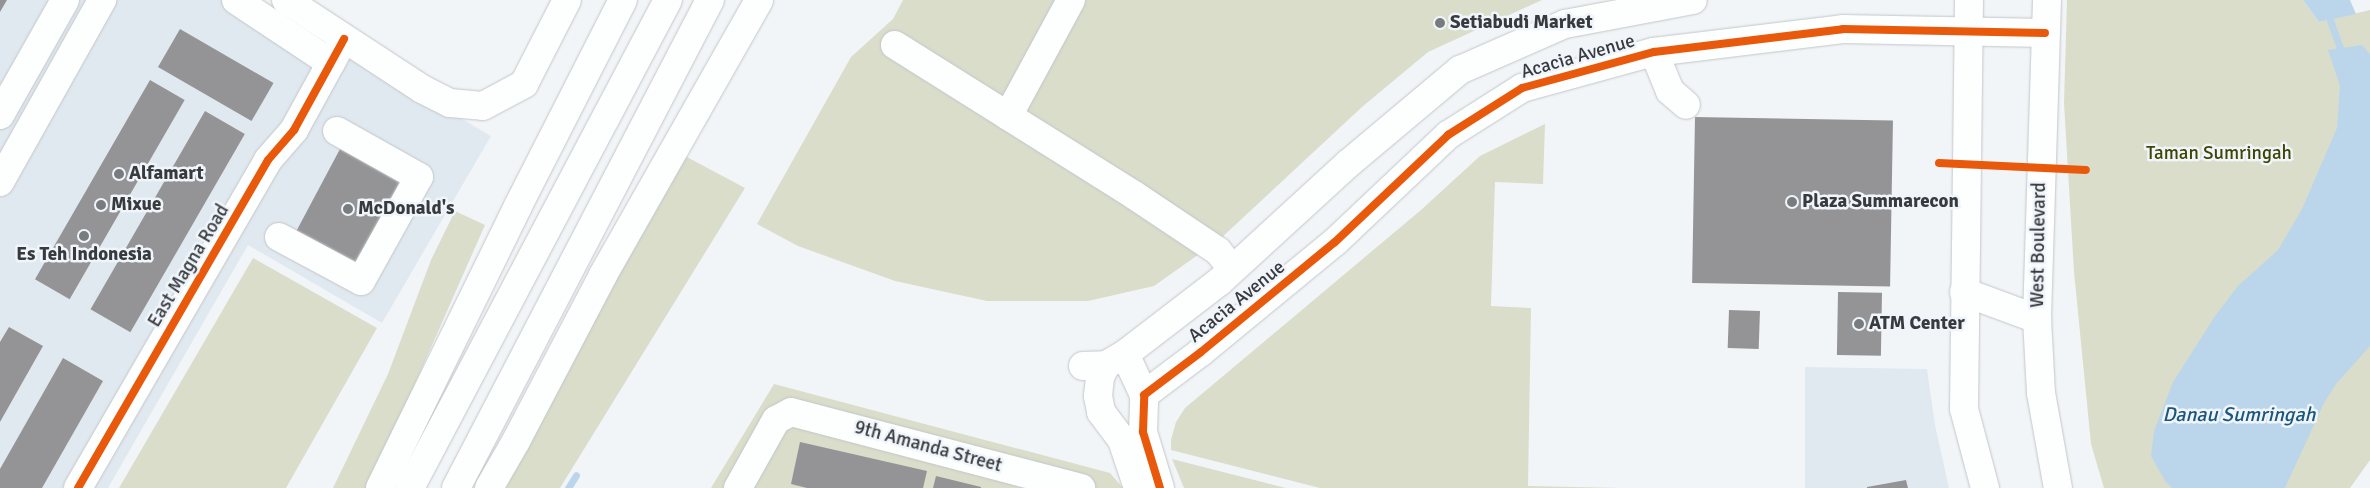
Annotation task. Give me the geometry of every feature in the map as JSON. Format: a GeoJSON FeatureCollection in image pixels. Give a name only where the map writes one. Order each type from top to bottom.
{"type":"FeatureCollection","features":[{"type":"Feature","properties":{"kind":"main road"},"geometry":{"type":"LineString","coordinates":[[0,115],[65,0]]}},
{"type":"Feature","properties":{"kind":"main road"},"geometry":{"type":"LineString","coordinates":[[0,182],[102,0]]}},
{"type":"Feature","properties":{"kind":"main road"},"geometry":{"type":"LineString","coordinates":[[236,0],[331,63]]}},
{"type":"Feature","properties":{"kind":"main road"},"geometry":{"type":"LineString","coordinates":[[286,0],[422,89],[450,103],[483,106],[524,84],[567,0]]}},
{"type":"Feature","properties":{"kind":"main road"},"geometry":{"type":"LineString","coordinates":[[380,488],[518,206],[623,0]]}},
{"type":"Feature","properties":{"kind":"main road"},"geometry":{"type":"LineString","coordinates":[[410,488],[668,0]]}},
{"type":"Feature","properties":{"kind":"main road"},"geometry":{"type":"LineString","coordinates":[[456,488],[710,0]]}},
{"type":"Feature","properties":{"kind":"main road"},"geometry":{"type":"LineString","coordinates":[[489,488],[516,441],[603,275],[759,0]]}},
{"type":"Feature","properties":{"kind":"main road"},"geometry":{"type":"LineString","coordinates":[[1008,116],[1071,0]]}},
{"type":"Feature","properties":{"kind":"main road","name":"Acacia Avenue"},"geometry":{"type":"LineString","coordinates":[[1105,362],[1220,282],[1349,162],[1460,70],[1565,24],[1693,0]]}},
{"type":"Feature","properties":{"kind":"main road"},"geometry":{"type":"LineString","coordinates":[[1969,0],[1964,409],[1985,488]]}},
{"type":"Feature","properties":{"kind":"main road","name":"West Boulevard"},"geometry":{"type":"LineString","coordinates":[[2047,0],[2038,319],[2041,392],[2058,488]]}},
{"type":"Feature","properties":{"kind":"main road","name":"Acacia Avenue"},"geometry":{"type":"LineString","coordinates":[[1144,395],[1201,352],[1335,242],[1448,135],[1522,88],[1654,52],[1844,29],[2045,33]]}},
{"type":"Feature","properties":{"kind":"main road","name":"East Magna Road"},"geometry":{"type":"LineString","coordinates":[[78,488],[268,160],[294,130],[344,39]]}},
{"type":"Feature","properties":{"kind":"main road"},"geometry":{"type":"LineString","coordinates":[[894,45],[1134,195],[1218,251],[1232,269]]}},
{"type":"Feature","properties":{"kind":"main road"},"geometry":{"type":"LineString","coordinates":[[1654,52],[1670,92],[1686,105]]}},
{"type":"Feature","properties":{"kind":"main road"},"geometry":{"type":"LineString","coordinates":[[279,237],[361,281],[419,177],[337,132]]}},
{"type":"Feature","properties":{"kind":"main road"},"geometry":{"type":"LineString","coordinates":[[1964,292],[2038,319]]}},
{"type":"Feature","properties":{"kind":"main road"},"geometry":{"type":"LineString","coordinates":[[1138,488],[1132,436],[1144,395],[1105,362],[1100,377],[1098,396],[1089,408],[1132,436],[1160,488]]}},
{"type":"Feature","properties":{"kind":"main road","name":"9th Amanda Street"},"geometry":{"type":"LineString","coordinates":[[738,488],[776,420],[791,412],[1081,488]]}},
{"type":"Feature","properties":{"kind":"shaded area"},"geometry":{"type":"Polygon","coordinates":[[[0,0],[259,0],[491,136],[382,323],[248,245],[108,488],[0,488],[0,0]]]}},
{"type":"Feature","properties":{"kind":"shaded area"},"geometry":{"type":"Polygon","coordinates":[[[1805,367],[1927,369],[1935,425],[1949,488],[1805,488],[1805,367]]]}},
{"type":"Feature","properties":{"kind":"green space"},"geometry":{"type":"Polygon","coordinates":[[[903,0],[1542,0],[1428,52],[1362,107],[1219,240],[1154,286],[1088,301],[987,301],[895,281],[798,246],[757,224],[851,57],[893,19],[903,0]]]}},
{"type":"Feature","properties":{"kind":"green space","name":"Taman Sumringah"},"geometry":{"type":"Polygon","coordinates":[[[2067,0],[2303,0],[2319,22],[2370,10],[2370,460],[2350,488],[2104,488],[2091,444],[2074,272],[2064,103],[2067,0]]]}},
{"type":"Feature","properties":{"kind":"green space"},"geometry":{"type":"Polygon","coordinates":[[[1545,124],[1543,184],[1495,182],[1491,306],[1531,308],[1528,486],[1622,488],[1320,488],[1171,450],[1171,440],[1176,422],[1185,408],[1421,210],[1480,156],[1545,124]]]}},
{"type":"Feature","properties":{"kind":"green space"},"geometry":{"type":"Polygon","coordinates":[[[685,156],[745,188],[560,488],[501,488],[575,343],[685,156]]]}},
{"type":"Feature","properties":{"kind":"green space"},"geometry":{"type":"Polygon","coordinates":[[[455,211],[485,225],[369,488],[333,488],[388,374],[431,260],[455,211]]]}},
{"type":"Feature","properties":{"kind":"green space"},"geometry":{"type":"Polygon","coordinates":[[[253,258],[377,328],[286,488],[119,488],[253,258]]]}},
{"type":"Feature","properties":{"kind":"green space"},"geometry":{"type":"Polygon","coordinates":[[[774,384],[1110,473],[1123,488],[711,488],[774,384]]]}},
{"type":"Feature","properties":{"kind":"green space"},"geometry":{"type":"Polygon","coordinates":[[[1172,459],[1286,488],[1184,488],[1172,459]]]}},
{"type":"Feature","properties":{"kind":"water"},"geometry":{"type":"Polygon","coordinates":[[[2303,0],[2350,0],[2356,14],[2319,22],[2303,0]]]}},
{"type":"Feature","properties":{"kind":"water","name":"Danau Sumringah"},"geometry":{"type":"Polygon","coordinates":[[[2362,45],[2370,54],[2370,346],[2336,384],[2324,403],[2285,488],[2172,488],[2165,481],[2151,456],[2154,431],[2173,382],[2215,316],[2238,286],[2278,250],[2302,209],[2337,128],[2340,86],[2328,50],[2362,45]]]}},
{"type":"Feature","properties":{"kind":"building"},"geometry":{"type":"Polygon","coordinates":[[[0,0],[7,0],[0,12],[0,0]]]}},
{"type":"Feature","properties":{"kind":"building"},"geometry":{"type":"Polygon","coordinates":[[[180,29],[274,83],[252,121],[158,67],[180,29]]]}},
{"type":"Feature","properties":{"kind":"building"},"geometry":{"type":"Polygon","coordinates":[[[150,80],[185,100],[70,299],[35,279],[150,80]]]}},
{"type":"Feature","properties":{"kind":"building"},"geometry":{"type":"Polygon","coordinates":[[[205,111],[245,134],[130,332],[91,309],[205,111]]]}},
{"type":"Feature","properties":{"kind":"building","name":"Plaza Summarecon"},"geometry":{"type":"Polygon","coordinates":[[[1695,117],[1893,120],[1890,286],[1692,283],[1695,117]]]}},
{"type":"Feature","properties":{"kind":"building","name":"McDonald's"},"geometry":{"type":"Polygon","coordinates":[[[340,149],[404,183],[358,269],[294,236],[340,149]]]}},
{"type":"Feature","properties":{"kind":"building","name":"ATM Center"},"geometry":{"type":"Polygon","coordinates":[[[1838,292],[1882,293],[1881,356],[1837,355],[1838,292]]]}},
{"type":"Feature","properties":{"kind":"building"},"geometry":{"type":"Polygon","coordinates":[[[1729,310],[1760,311],[1759,349],[1728,348],[1729,310]]]}},
{"type":"Feature","properties":{"kind":"building"},"geometry":{"type":"Polygon","coordinates":[[[9,327],[43,346],[0,422],[0,342],[9,327]]]}},
{"type":"Feature","properties":{"kind":"building"},"geometry":{"type":"Polygon","coordinates":[[[63,358],[103,381],[42,488],[0,488],[0,469],[63,358]]]}},
{"type":"Feature","properties":{"kind":"building"},"geometry":{"type":"Polygon","coordinates":[[[800,442],[927,471],[923,488],[807,488],[791,484],[800,442]]]}},
{"type":"Feature","properties":{"kind":"building"},"geometry":{"type":"Polygon","coordinates":[[[936,476],[981,487],[981,488],[933,488],[936,476]]]}},
{"type":"Feature","properties":{"kind":"building"},"geometry":{"type":"Polygon","coordinates":[[[1906,480],[1908,488],[1867,488],[1867,487],[1906,480]]]}},
{"type":"Feature","properties":{"kind":"waterway"},"geometry":{"type":"LineString","coordinates":[[2323,0],[2342,54]]}},
{"type":"Feature","properties":{"kind":"waterway"},"geometry":{"type":"LineString","coordinates":[[568,488],[576,475]]}},
{"type":"Feature","properties":{"kind":"cycle path"},"geometry":{"type":"LineString","coordinates":[[1160,488],[1143,432],[1144,395],[1201,352],[1335,242],[1448,135],[1522,88],[1654,52],[1843,29],[2045,33]]}},
{"type":"Feature","properties":{"kind":"cycle path"},"geometry":{"type":"LineString","coordinates":[[78,488],[268,160],[294,130],[344,39]]}},
{"type":"Feature","properties":{"kind":"cycle path"},"geometry":{"type":"LineString","coordinates":[[1939,163],[2086,170]]}},
{"type":"Feature","properties":{"kind":"place","name":"Setiabudi Market"},"geometry":{"type":"Point","coordinates":[1440,23]}},
{"type":"Feature","properties":{"kind":"place","name":"Alfamart"},"geometry":{"type":"Point","coordinates":[119,174]}},
{"type":"Feature","properties":{"kind":"place","name":"Plaza Summarecon"},"geometry":{"type":"Point","coordinates":[1792,202]}},
{"type":"Feature","properties":{"kind":"place","name":"Mixue"},"geometry":{"type":"Point","coordinates":[101,205]}},
{"type":"Feature","properties":{"kind":"place","name":"McDonald's"},"geometry":{"type":"Point","coordinates":[348,209]}},
{"type":"Feature","properties":{"kind":"place","name":"Es Teh Indonesia"},"geometry":{"type":"Point","coordinates":[84,236]}},
{"type":"Feature","properties":{"kind":"place","name":"ATM Center"},"geometry":{"type":"Point","coordinates":[1859,324]}}]}
